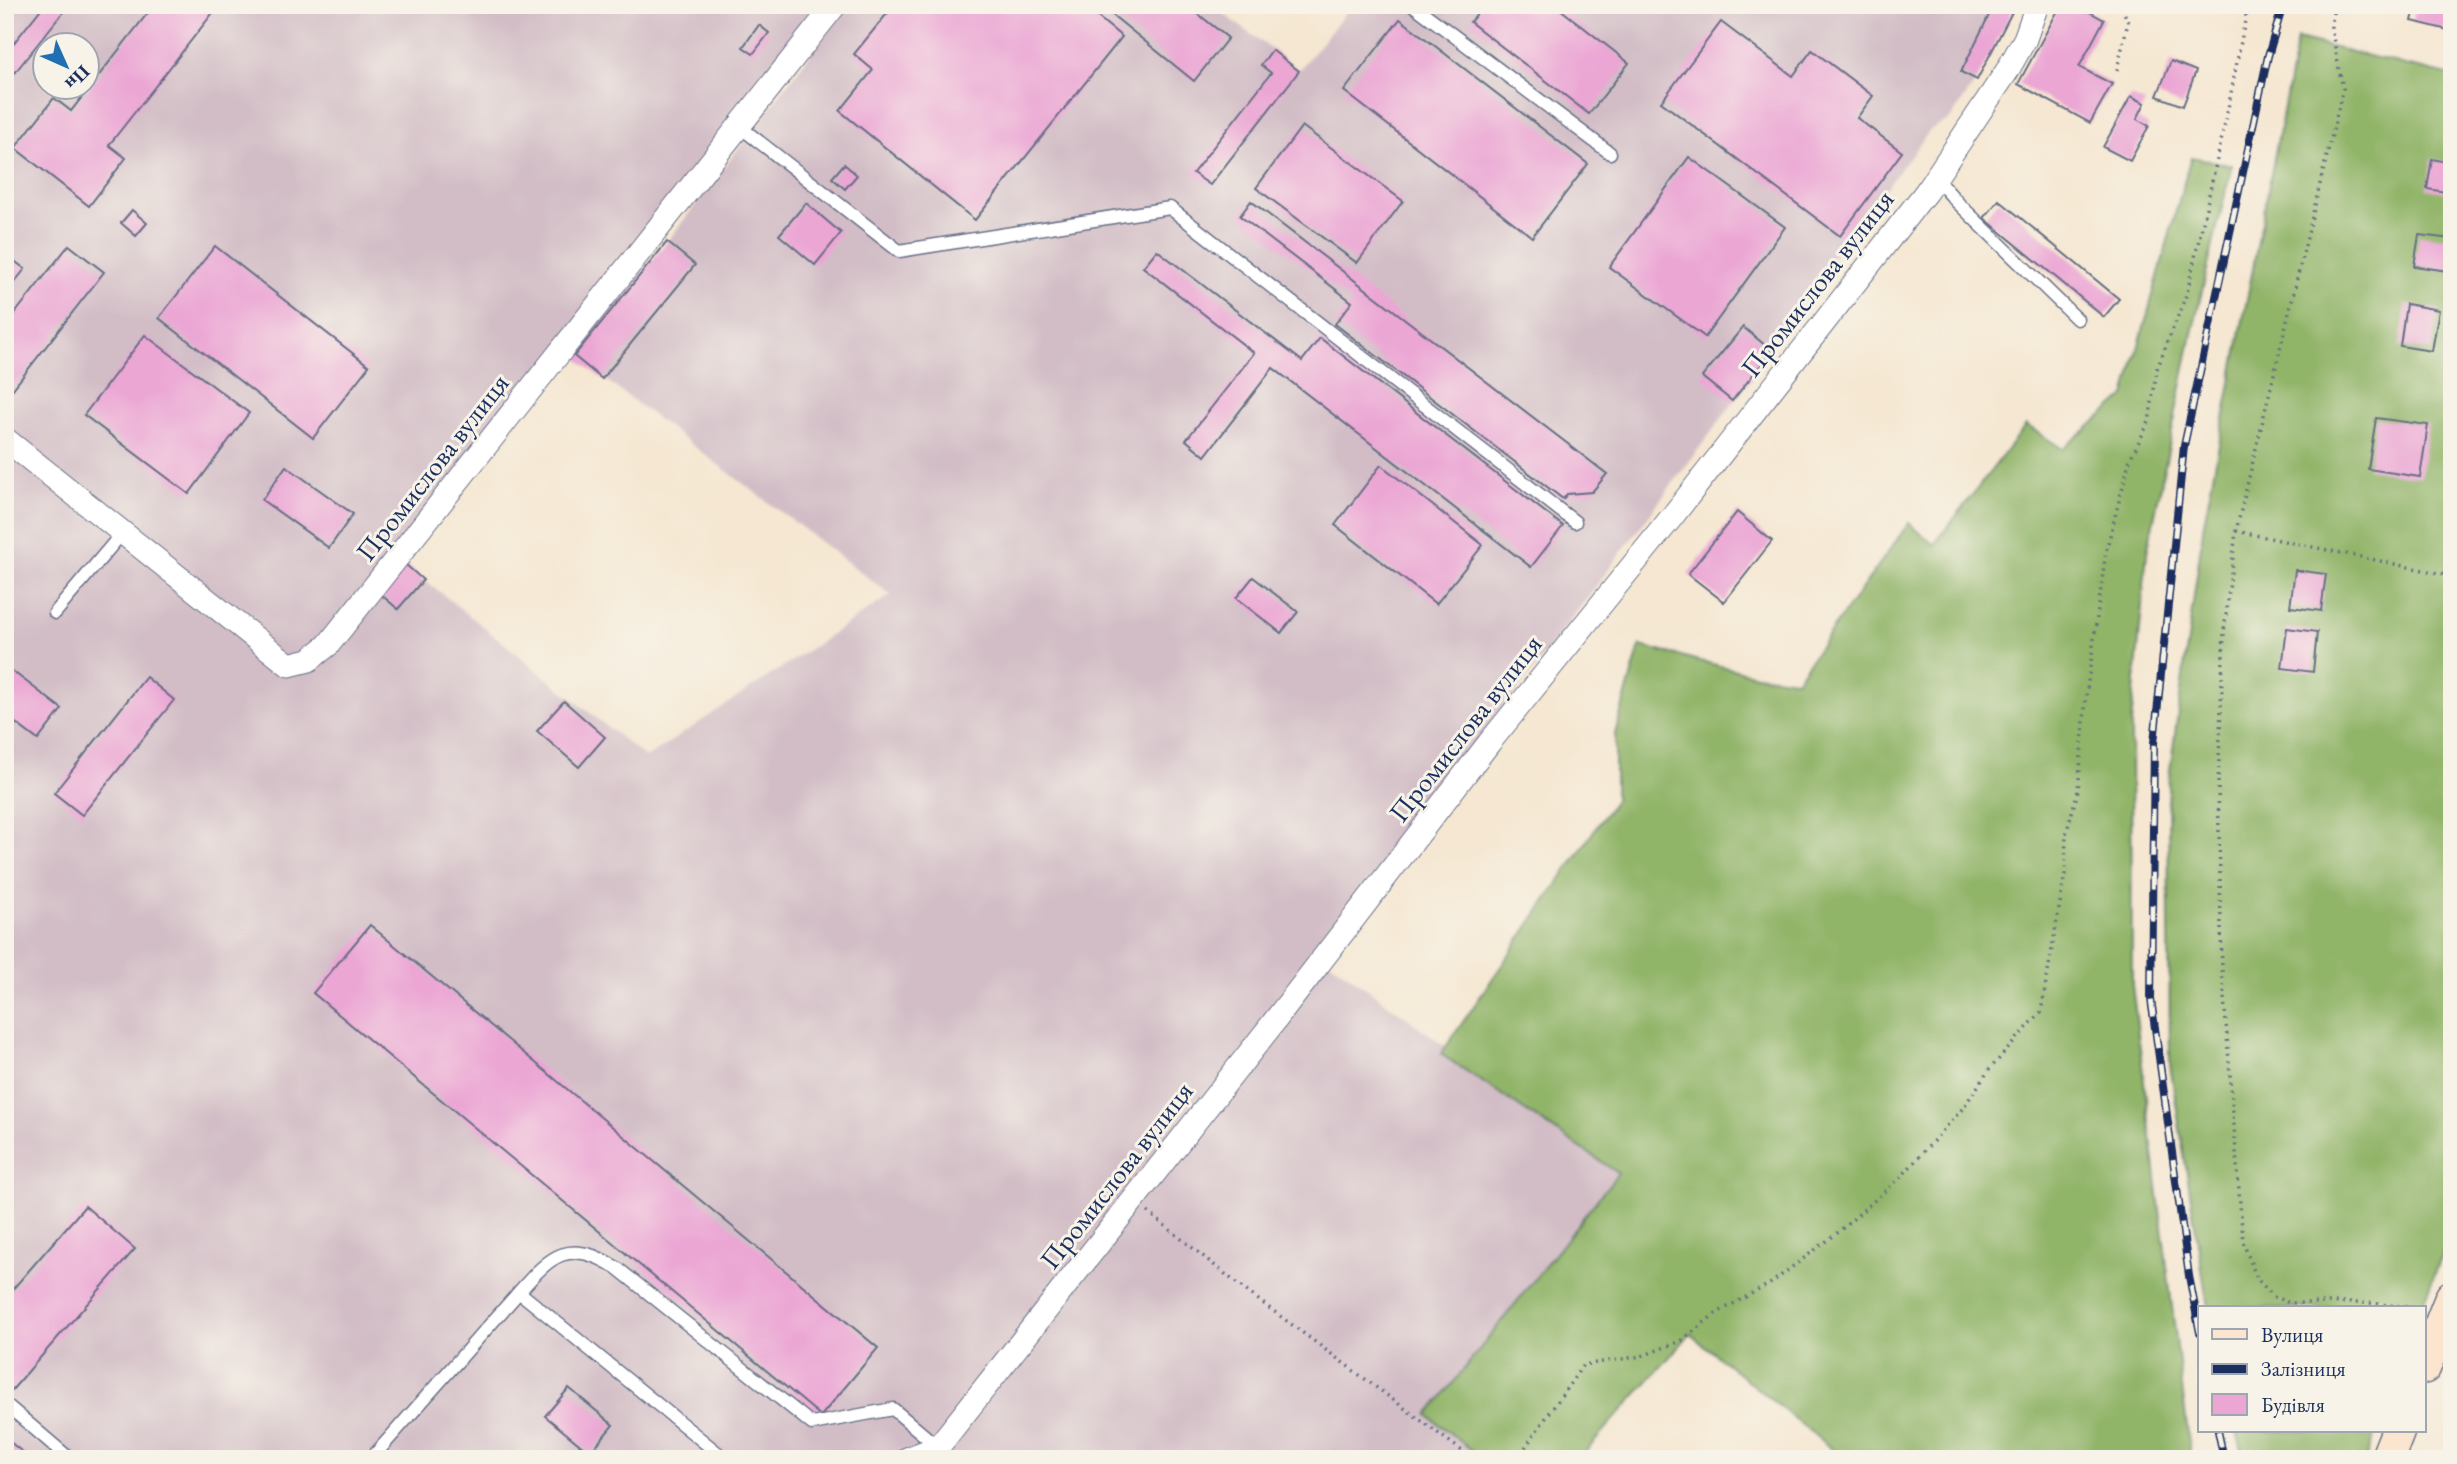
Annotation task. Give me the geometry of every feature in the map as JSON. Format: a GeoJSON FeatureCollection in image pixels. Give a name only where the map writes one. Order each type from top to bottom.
{"type":"FeatureCollection","features":[{"type":"Feature","properties":{"kind":"main road"},"geometry":{"type":"LineString","coordinates":[[2426,1362],[2452,1297]]}},
{"type":"Feature","properties":{"kind":"main road"},"geometry":{"type":"LineString","coordinates":[[2387,1459],[2398,1432]]}},
{"type":"Feature","properties":{"kind":"street","name":"Промислова вулиця"},"geometry":{"type":"LineString","coordinates":[[5,439],[289,665],[309,660],[328,645],[835,5]]}},
{"type":"Feature","properties":{"kind":"street","name":"Промислова вулиця"},"geometry":{"type":"LineString","coordinates":[[937,1453],[1489,743],[1671,518],[1936,178],[2007,71],[2025,39],[2037,5]]}},
{"type":"Feature","properties":{"kind":"street"},"geometry":{"type":"LineString","coordinates":[[907,1459],[937,1453]]}},
{"type":"Feature","properties":{"kind":"lane"},"geometry":{"type":"LineString","coordinates":[[1413,5],[1610,153]]}},
{"type":"Feature","properties":{"kind":"lane"},"geometry":{"type":"LineString","coordinates":[[739,126],[899,251],[1170,208],[1575,522]]}},
{"type":"Feature","properties":{"kind":"lane"},"geometry":{"type":"LineString","coordinates":[[1936,178],[1957,202],[2077,319]]}},
{"type":"Feature","properties":{"kind":"lane"},"geometry":{"type":"LineString","coordinates":[[55,613],[122,533]]}},
{"type":"Feature","properties":{"kind":"lane"},"geometry":{"type":"LineString","coordinates":[[371,1459],[547,1261],[569,1252],[598,1256],[617,1268],[812,1424],[892,1409],[937,1453]]}},
{"type":"Feature","properties":{"kind":"lane"},"geometry":{"type":"LineString","coordinates":[[519,1293],[724,1459]]}},
{"type":"Feature","properties":{"kind":"lane"},"geometry":{"type":"LineString","coordinates":[[5,1412],[9,1407],[70,1459]]}},
{"type":"Feature","properties":{"kind":"path"},"geometry":{"type":"LineString","coordinates":[[2117,70],[2129,22],[2121,5]]}},
{"type":"Feature","properties":{"kind":"path"},"geometry":{"type":"LineString","coordinates":[[1517,1459],[1583,1365],[1642,1356],[1681,1341],[1715,1314],[1771,1283],[1836,1234],[1901,1177],[1963,1108],[1989,1070],[2041,1012],[2065,874],[2066,834],[2078,791],[2083,723],[2106,551],[2130,459],[2149,422],[2157,369],[2187,293],[2227,119],[2248,5]]}},
{"type":"Feature","properties":{"kind":"path"},"geometry":{"type":"LineString","coordinates":[[2334,5],[2331,27],[2343,89],[2236,531],[2224,632],[2218,785],[2222,971],[2243,1242],[2256,1279],[2274,1297],[2290,1303],[2369,1303],[2401,1306]]}},
{"type":"Feature","properties":{"kind":"path"},"geometry":{"type":"LineString","coordinates":[[2236,531],[2452,576]]}},
{"type":"Feature","properties":{"kind":"path"},"geometry":{"type":"LineString","coordinates":[[1134,1200],[1249,1293],[1473,1459]]}},
{"type":"Feature","properties":{"kind":"shaded area"},"geometry":{"type":"Polygon","coordinates":[[[5,5],[815,5],[405,564],[646,758],[891,595],[574,356],[667,242],[848,5],[1212,5],[1299,70],[1352,5],[2013,5],[1977,80],[1950,119],[1931,129],[1766,343],[1772,351],[1320,954],[1618,1173],[1429,1415],[1479,1459],[5,1459],[5,5]]]}},
{"type":"Feature","properties":{"kind":"green space"},"geometry":{"type":"Polygon","coordinates":[[[2297,39],[2452,76],[2452,1231],[2422,1306],[2208,1306],[2170,1065],[2168,785],[2204,523],[2297,39]]]}},
{"type":"Feature","properties":{"kind":"green space"},"geometry":{"type":"Polygon","coordinates":[[[2191,157],[2232,165],[2193,329],[2147,553],[2131,725],[2132,985],[2191,1459],[1844,1459],[1690,1334],[1579,1459],[1482,1459],[1428,1415],[1618,1173],[1441,1054],[1615,800],[1615,734],[1640,646],[1756,675],[1796,680],[1909,523],[1934,545],[2026,425],[2063,449],[2125,396],[2191,157]]]}},
{"type":"Feature","properties":{"kind":"green space"},"geometry":{"type":"Polygon","coordinates":[[[2237,1432],[2376,1432],[2366,1459],[2244,1459],[2237,1432]]]}},
{"type":"Feature","properties":{"kind":"building"},"geometry":{"type":"Polygon","coordinates":[[[44,5],[57,5],[64,11],[47,32],[32,32],[32,51],[5,85],[5,54],[44,5]]]}},
{"type":"Feature","properties":{"kind":"building"},"geometry":{"type":"Polygon","coordinates":[[[154,5],[219,5],[109,145],[126,158],[89,206],[15,148],[51,102],[59,102],[71,111],[78,102],[102,102],[102,71],[154,5]]]}},
{"type":"Feature","properties":{"kind":"building"},"geometry":{"type":"Polygon","coordinates":[[[894,5],[1083,5],[1122,37],[975,220],[840,111],[873,70],[854,54],[894,5]]]}},
{"type":"Feature","properties":{"kind":"building"},"geometry":{"type":"Polygon","coordinates":[[[1100,5],[1187,5],[1228,38],[1194,81],[1100,5]]]}},
{"type":"Feature","properties":{"kind":"building"},"geometry":{"type":"Polygon","coordinates":[[[1484,5],[1555,5],[1629,63],[1589,114],[1470,22],[1484,5]]]}},
{"type":"Feature","properties":{"kind":"building"},"geometry":{"type":"Polygon","coordinates":[[[1994,5],[2012,12],[1977,80],[1961,72],[1994,5]]]}},
{"type":"Feature","properties":{"kind":"building"},"geometry":{"type":"Polygon","coordinates":[[[2061,5],[2077,5],[2104,20],[2079,67],[2112,84],[2090,123],[2018,84],[2061,5]]]}},
{"type":"Feature","properties":{"kind":"building"},"geometry":{"type":"Polygon","coordinates":[[[2416,5],[2452,5],[2448,30],[2412,21],[2416,5]]]}},
{"type":"Feature","properties":{"kind":"building"},"geometry":{"type":"Polygon","coordinates":[[[1400,19],[1588,164],[1532,237],[1344,91],[1400,19]]]}},
{"type":"Feature","properties":{"kind":"building"},"geometry":{"type":"Polygon","coordinates":[[[1721,22],[1793,76],[1812,50],[1873,96],[1857,118],[1902,152],[1840,236],[1661,102],[1721,22]]]}},
{"type":"Feature","properties":{"kind":"building"},"geometry":{"type":"Polygon","coordinates":[[[759,25],[769,33],[753,54],[743,47],[759,25]]]}},
{"type":"Feature","properties":{"kind":"building"},"geometry":{"type":"Polygon","coordinates":[[[1272,50],[1299,71],[1210,185],[1193,173],[1271,73],[1261,65],[1272,50]]]}},
{"type":"Feature","properties":{"kind":"building"},"geometry":{"type":"Polygon","coordinates":[[[2171,61],[2196,71],[2183,106],[2157,96],[2171,61]]]}},
{"type":"Feature","properties":{"kind":"building"},"geometry":{"type":"Polygon","coordinates":[[[2131,96],[2145,103],[2137,119],[2149,126],[2130,161],[2103,147],[2131,96]]]}},
{"type":"Feature","properties":{"kind":"building"},"geometry":{"type":"Polygon","coordinates":[[[1302,126],[1403,201],[1357,263],[1256,188],[1302,126]]]}},
{"type":"Feature","properties":{"kind":"building"},"geometry":{"type":"Polygon","coordinates":[[[1689,157],[1785,227],[1705,337],[1609,267],[1689,157]]]}},
{"type":"Feature","properties":{"kind":"building"},"geometry":{"type":"Polygon","coordinates":[[[2432,159],[2452,163],[2452,193],[2427,189],[2432,159]]]}},
{"type":"Feature","properties":{"kind":"building"},"geometry":{"type":"Polygon","coordinates":[[[844,164],[857,175],[845,189],[832,178],[844,164]]]}},
{"type":"Feature","properties":{"kind":"building"},"geometry":{"type":"Polygon","coordinates":[[[1999,200],[2119,299],[2104,317],[1984,218],[1999,200]]]}},
{"type":"Feature","properties":{"kind":"building"},"geometry":{"type":"Polygon","coordinates":[[[1251,201],[1607,474],[1592,492],[1567,494],[1563,499],[1335,324],[1352,302],[1240,216],[1251,201]]]}},
{"type":"Feature","properties":{"kind":"building"},"geometry":{"type":"Polygon","coordinates":[[[806,203],[841,233],[815,265],[779,235],[806,203]]]}},
{"type":"Feature","properties":{"kind":"building"},"geometry":{"type":"Polygon","coordinates":[[[132,210],[147,223],[136,236],[121,223],[132,210]]]}},
{"type":"Feature","properties":{"kind":"building"},"geometry":{"type":"Polygon","coordinates":[[[2419,235],[2452,239],[2448,271],[2414,266],[2419,235]]]}},
{"type":"Feature","properties":{"kind":"building"},"geometry":{"type":"Polygon","coordinates":[[[667,242],[695,265],[602,379],[574,356],[667,242]]]}},
{"type":"Feature","properties":{"kind":"building"},"geometry":{"type":"Polygon","coordinates":[[[69,245],[104,272],[5,399],[5,326],[69,245]]]}},
{"type":"Feature","properties":{"kind":"building"},"geometry":{"type":"Polygon","coordinates":[[[215,246],[369,366],[313,438],[159,318],[215,246]]]}},
{"type":"Feature","properties":{"kind":"building"},"geometry":{"type":"Polygon","coordinates":[[[1157,250],[1302,361],[1320,338],[1563,526],[1531,567],[1273,368],[1205,456],[1186,440],[1254,353],[1143,267],[1157,250]]]}},
{"type":"Feature","properties":{"kind":"building"},"geometry":{"type":"Polygon","coordinates":[[[5,254],[25,269],[5,294],[5,254]]]}},
{"type":"Feature","properties":{"kind":"building"},"geometry":{"type":"Polygon","coordinates":[[[2406,304],[2439,310],[2432,351],[2400,346],[2406,304]]]}},
{"type":"Feature","properties":{"kind":"building"},"geometry":{"type":"Polygon","coordinates":[[[1743,327],[1772,351],[1732,401],[1702,377],[1743,327]]]}},
{"type":"Feature","properties":{"kind":"building"},"geometry":{"type":"Polygon","coordinates":[[[145,335],[249,413],[189,494],[84,415],[145,335]]]}},
{"type":"Feature","properties":{"kind":"building"},"geometry":{"type":"Polygon","coordinates":[[[2376,418],[2428,425],[2420,477],[2368,469],[2376,418]]]}},
{"type":"Feature","properties":{"kind":"building"},"geometry":{"type":"Polygon","coordinates":[[[1381,465],[1483,545],[1436,604],[1335,525],[1381,465]]]}},
{"type":"Feature","properties":{"kind":"building"},"geometry":{"type":"Polygon","coordinates":[[[286,466],[353,514],[329,548],[262,500],[286,466]]]}},
{"type":"Feature","properties":{"kind":"building"},"geometry":{"type":"Polygon","coordinates":[[[1737,512],[1772,541],[1724,602],[1688,574],[1737,512]]]}},
{"type":"Feature","properties":{"kind":"building"},"geometry":{"type":"Polygon","coordinates":[[[405,564],[423,580],[398,609],[379,593],[405,564]]]}},
{"type":"Feature","properties":{"kind":"building"},"geometry":{"type":"Polygon","coordinates":[[[2295,570],[2326,574],[2321,611],[2290,607],[2295,570]]]}},
{"type":"Feature","properties":{"kind":"building"},"geometry":{"type":"Polygon","coordinates":[[[1253,577],[1298,612],[1281,633],[1236,598],[1253,577]]]}},
{"type":"Feature","properties":{"kind":"building"},"geometry":{"type":"Polygon","coordinates":[[[2287,628],[2317,632],[2313,672],[2282,668],[2287,628]]]}},
{"type":"Feature","properties":{"kind":"building"},"geometry":{"type":"Polygon","coordinates":[[[7,667],[62,709],[38,740],[5,715],[7,667]]]}},
{"type":"Feature","properties":{"kind":"building"},"geometry":{"type":"Polygon","coordinates":[[[146,677],[174,700],[82,815],[54,793],[146,677]]]}},
{"type":"Feature","properties":{"kind":"building"},"geometry":{"type":"Polygon","coordinates":[[[564,701],[605,737],[579,767],[537,731],[564,701]]]}},
{"type":"Feature","properties":{"kind":"building"},"geometry":{"type":"Polygon","coordinates":[[[370,925],[878,1348],[821,1416],[313,993],[370,925]]]}},
{"type":"Feature","properties":{"kind":"building"},"geometry":{"type":"Polygon","coordinates":[[[85,1206],[135,1249],[5,1398],[5,1298],[85,1206]]]}},
{"type":"Feature","properties":{"kind":"building"},"geometry":{"type":"Polygon","coordinates":[[[569,1388],[613,1425],[590,1453],[545,1416],[569,1388]]]}},
{"type":"Feature","properties":{"kind":"building"},"geometry":{"type":"Polygon","coordinates":[[[5,1438],[31,1459],[5,1459],[5,1438]]]}},
{"type":"Feature","properties":{"kind":"railway"},"geometry":{"type":"LineString","coordinates":[[2198,1323],[2189,1276],[2151,999],[2154,743],[2184,446],[2268,56],[2283,5]]}},
{"type":"Feature","properties":{"kind":"railway"},"geometry":{"type":"LineString","coordinates":[[2218,1432],[2224,1459]]}}]}
